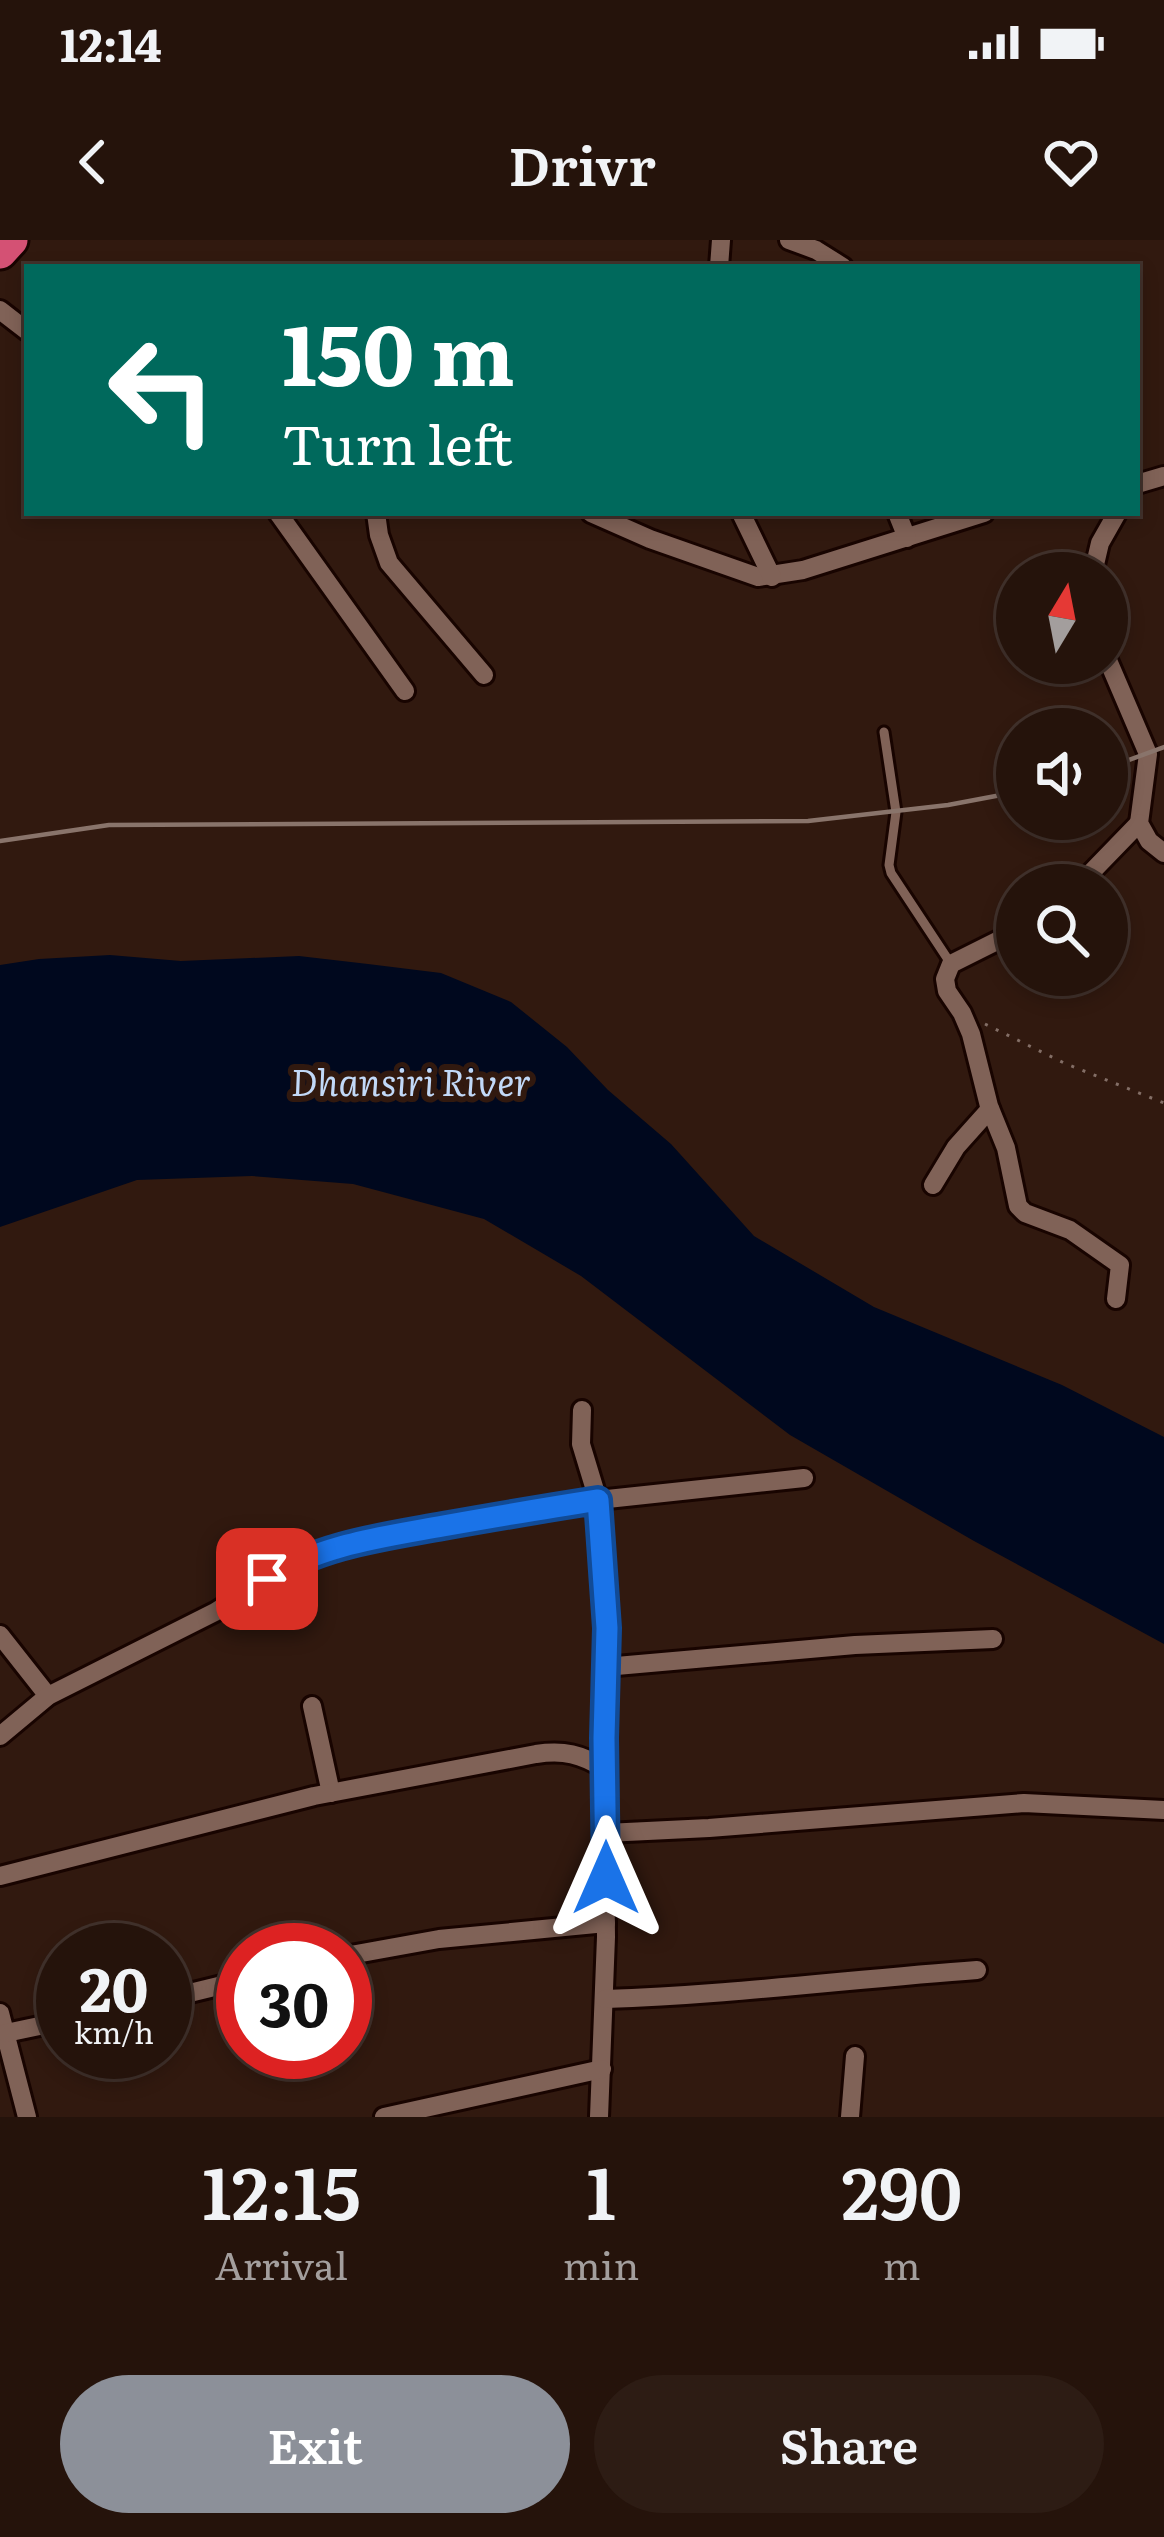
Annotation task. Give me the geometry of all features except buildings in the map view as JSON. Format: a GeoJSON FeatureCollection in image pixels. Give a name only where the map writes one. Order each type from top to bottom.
{"type":"FeatureCollection","features":[{"type":"Feature","properties":{"kind":"highway"},"geometry":{"type":"LineString","coordinates":[[0,252],[11,240]]}},
{"type":"Feature","properties":{"kind":"street"},"geometry":{"type":"LineString","coordinates":[[789,240],[839,264]]}},
{"type":"Feature","properties":{"kind":"street"},"geometry":{"type":"LineString","coordinates":[[0,310],[24,329]]}},
{"type":"Feature","properties":{"kind":"street"},"geometry":{"type":"LineString","coordinates":[[280,516],[405,691]]}},
{"type":"Feature","properties":{"kind":"street"},"geometry":{"type":"LineString","coordinates":[[377,516],[389,562],[484,674]]}},
{"type":"Feature","properties":{"kind":"street"},"geometry":{"type":"LineString","coordinates":[[598,516],[758,577],[803,570],[975,516]]}},
{"type":"Feature","properties":{"kind":"street"},"geometry":{"type":"LineString","coordinates":[[742,516],[772,577]]}},
{"type":"Feature","properties":{"kind":"street"},"geometry":{"type":"LineString","coordinates":[[898,516],[907,538]]}},
{"type":"Feature","properties":{"kind":"street"},"geometry":{"type":"LineString","coordinates":[[1098,552],[1115,516]]}},
{"type":"Feature","properties":{"kind":"street"},"geometry":{"type":"LineString","coordinates":[[1118,684],[1148,754],[1139,823],[1149,841],[1164,853]]}},
{"type":"Feature","properties":{"kind":"street"},"geometry":{"type":"LineString","coordinates":[[1099,864],[1139,823]]}},
{"type":"Feature","properties":{"kind":"street"},"geometry":{"type":"LineString","coordinates":[[996,942],[951,964],[946,971],[947,991],[971,1034],[1006,1148],[1015,1195],[1021,1210],[1070,1230],[1120,1265],[1116,1299]]}},
{"type":"Feature","properties":{"kind":"street"},"geometry":{"type":"LineString","coordinates":[[933,1185],[990,1108]]}},
{"type":"Feature","properties":{"kind":"street"},"geometry":{"type":"LineString","coordinates":[[581,1410],[580,1444],[598,1500],[606,1583],[606,1923],[599,2117]]}},
{"type":"Feature","properties":{"kind":"street"},"geometry":{"type":"LineString","coordinates":[[0,1736],[48,1696],[214,1612],[308,1556],[417,1531],[598,1500],[804,1478]]}},
{"type":"Feature","properties":{"kind":"street"},"geometry":{"type":"LineString","coordinates":[[0,1635],[48,1696]]}},
{"type":"Feature","properties":{"kind":"street"},"geometry":{"type":"LineString","coordinates":[[605,1667],[874,1644],[993,1640]]}},
{"type":"Feature","properties":{"kind":"street"},"geometry":{"type":"LineString","coordinates":[[312,1706],[331,1793]]}},
{"type":"Feature","properties":{"kind":"street"},"geometry":{"type":"LineString","coordinates":[[0,1876],[331,1793],[556,1751],[585,1757],[604,1768]]}},
{"type":"Feature","properties":{"kind":"street"},"geometry":{"type":"LineString","coordinates":[[606,1833],[1024,1803],[1164,1810]]}},
{"type":"Feature","properties":{"kind":"street"},"geometry":{"type":"LineString","coordinates":[[372,1952],[439,1939],[606,1923]]}},
{"type":"Feature","properties":{"kind":"street"},"geometry":{"type":"LineString","coordinates":[[605,1999],[744,1993],[977,1970]]}},
{"type":"Feature","properties":{"kind":"street"},"geometry":{"type":"LineString","coordinates":[[0,2013],[27,2117]]}},
{"type":"Feature","properties":{"kind":"street"},"geometry":{"type":"LineString","coordinates":[[5,2033],[36,2027]]}},
{"type":"Feature","properties":{"kind":"street"},"geometry":{"type":"LineString","coordinates":[[850,2117],[855,2056]]}},
{"type":"Feature","properties":{"kind":"street"},"geometry":{"type":"LineString","coordinates":[[384,2117],[602,2069]]}},
{"type":"Feature","properties":{"kind":"lane"},"geometry":{"type":"LineString","coordinates":[[884,732],[896,812],[891,873],[951,964]]}},
{"type":"Feature","properties":{"kind":"path"},"geometry":{"type":"LineString","coordinates":[[962,1013],[1064,1063],[1164,1103]]}},
{"type":"Feature","properties":{"kind":"water","name":"Dhansiri River"},"geometry":{"type":"Polygon","coordinates":[[[110,955],[181,961],[299,956],[368,964],[441,973],[511,1002],[671,1144],[754,1236],[874,1307],[1062,1385],[1164,1437],[1164,1644],[790,1435],[581,1276],[484,1219],[353,1184],[252,1176],[137,1180],[0,1227],[0,965],[110,955]]]}},
{"type":"Feature","properties":{"kind":"railway"},"geometry":{"type":"LineString","coordinates":[[1128,760],[1164,747]]}},
{"type":"Feature","properties":{"kind":"railway"},"geometry":{"type":"LineString","coordinates":[[0,841],[109,825],[808,821],[996,796]]}},
{"type":"Feature","properties":{"kind":"route"},"geometry":{"type":"LineString","coordinates":[[267,1579],[292,1562],[329,1550],[598,1500],[607,1628],[606,1878]]}}]}
